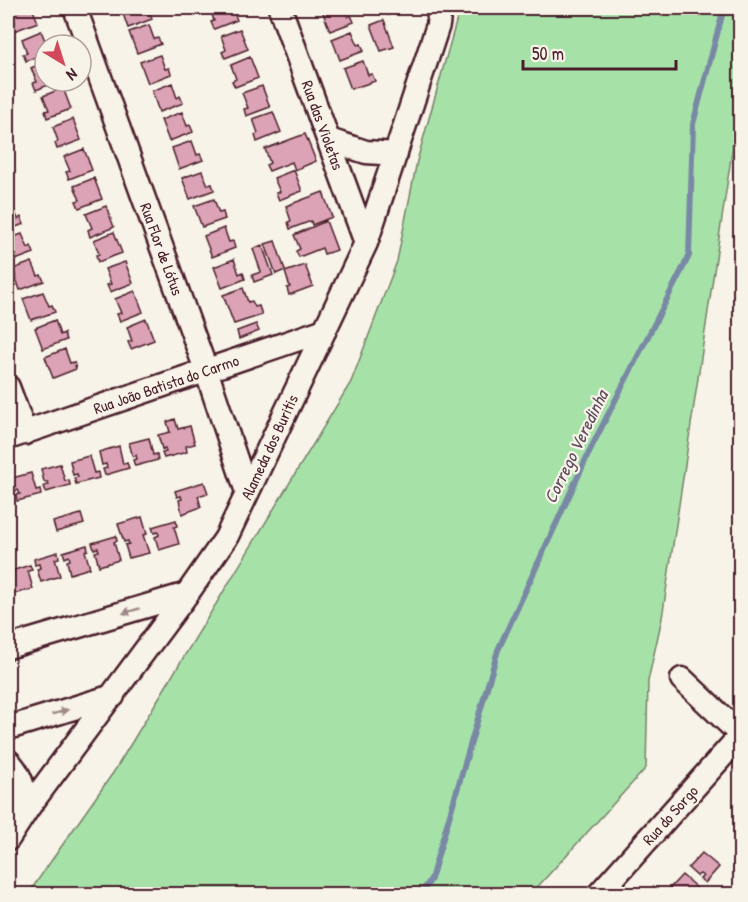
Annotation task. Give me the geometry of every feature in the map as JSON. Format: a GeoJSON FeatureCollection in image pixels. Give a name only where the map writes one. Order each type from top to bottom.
{"type":"FeatureCollection","features":[{"type":"Feature","properties":{"kind":"street","name":"Rua Flor de Lótus"},"geometry":{"type":"LineString","coordinates":[[75,8],[206,370],[247,492]]}},
{"type":"Feature","properties":{"kind":"street","name":"Rua das Violetas"},"geometry":{"type":"LineString","coordinates":[[280,8],[366,243]]}},
{"type":"Feature","properties":{"kind":"street","name":"Alameda dos Buritis"},"geometry":{"type":"LineString","coordinates":[[8,839],[28,808],[188,594],[226,538],[366,243],[438,25],[440,8]]}},
{"type":"Feature","properties":{"kind":"street"},"geometry":{"type":"LineString","coordinates":[[329,140],[366,152],[396,154]]}},
{"type":"Feature","properties":{"kind":"street","name":"Rua João Batista do Carmo"},"geometry":{"type":"LineString","coordinates":[[16,436],[325,330]]}},
{"type":"Feature","properties":{"kind":"street"},"geometry":{"type":"LineString","coordinates":[[8,387],[16,436]]}},
{"type":"Feature","properties":{"kind":"street"},"geometry":{"type":"LineString","coordinates":[[8,647],[188,594]]}},
{"type":"Feature","properties":{"kind":"street"},"geometry":{"type":"LineString","coordinates":[[682,679],[741,735]]}},
{"type":"Feature","properties":{"kind":"street"},"geometry":{"type":"LineString","coordinates":[[8,728],[113,696]]}},
{"type":"Feature","properties":{"kind":"street","name":"Rua do Sorgo"},"geometry":{"type":"LineString","coordinates":[[599,894],[741,735]]}},
{"type":"Feature","properties":{"kind":"street"},"geometry":{"type":"LineString","coordinates":[[8,761],[15,768],[23,785],[28,808]]}},
{"type":"Feature","properties":{"kind":"green space"},"geometry":{"type":"Polygon","coordinates":[[[460,8],[740,8],[740,98],[662,618],[648,681],[646,768],[531,894],[28,894],[115,770],[351,382],[397,261],[417,161],[460,8]]]}},
{"type":"Feature","properties":{"kind":"building"},"geometry":{"type":"Polygon","coordinates":[[[32,8],[38,22],[14,31],[12,24],[15,23],[10,9],[32,8]]]}},
{"type":"Feature","properties":{"kind":"building"},"geometry":{"type":"Polygon","coordinates":[[[121,8],[144,8],[152,19],[128,28],[121,8]]]}},
{"type":"Feature","properties":{"kind":"building"},"geometry":{"type":"Polygon","coordinates":[[[210,8],[232,8],[237,20],[214,29],[210,8]]]}},
{"type":"Feature","properties":{"kind":"building"},"geometry":{"type":"Polygon","coordinates":[[[344,8],[348,17],[351,15],[354,22],[330,31],[322,10],[344,8]]]}},
{"type":"Feature","properties":{"kind":"building"},"geometry":{"type":"Polygon","coordinates":[[[386,8],[409,8],[388,15],[386,8]]]}},
{"type":"Feature","properties":{"kind":"building"},"geometry":{"type":"Polygon","coordinates":[[[384,20],[394,47],[381,51],[371,25],[384,20]]]}},
{"type":"Feature","properties":{"kind":"building"},"geometry":{"type":"Polygon","coordinates":[[[149,25],[154,39],[158,38],[161,44],[137,53],[129,32],[149,25]]]}},
{"type":"Feature","properties":{"kind":"building"},"geometry":{"type":"Polygon","coordinates":[[[240,29],[248,49],[225,58],[222,52],[226,50],[221,36],[240,29]]]}},
{"type":"Feature","properties":{"kind":"building"},"geometry":{"type":"Polygon","coordinates":[[[352,31],[358,45],[361,44],[364,51],[340,60],[332,39],[352,31]]]}},
{"type":"Feature","properties":{"kind":"building"},"geometry":{"type":"Polygon","coordinates":[[[33,34],[33,58],[26,61],[23,54],[27,53],[22,39],[33,34]]]}},
{"type":"Feature","properties":{"kind":"building"},"geometry":{"type":"Polygon","coordinates":[[[160,55],[165,69],[169,68],[171,74],[148,83],[140,62],[160,55]]]}},
{"type":"Feature","properties":{"kind":"building"},"geometry":{"type":"Polygon","coordinates":[[[250,57],[258,78],[235,87],[232,81],[236,79],[231,65],[250,57]]]}},
{"type":"Feature","properties":{"kind":"building"},"geometry":{"type":"Polygon","coordinates":[[[363,61],[368,75],[372,74],[375,81],[351,89],[343,68],[363,61]]]}},
{"type":"Feature","properties":{"kind":"building"},"geometry":{"type":"Polygon","coordinates":[[[172,83],[177,98],[180,96],[183,103],[159,112],[152,91],[172,83]]]}},
{"type":"Feature","properties":{"kind":"building"},"geometry":{"type":"Polygon","coordinates":[[[262,86],[270,107],[246,116],[244,109],[248,108],[242,93],[262,86]]]}},
{"type":"Feature","properties":{"kind":"building"},"geometry":{"type":"Polygon","coordinates":[[[50,93],[65,93],[71,109],[47,118],[45,111],[49,110],[43,96],[50,93]]]}},
{"type":"Feature","properties":{"kind":"building"},"geometry":{"type":"Polygon","coordinates":[[[182,112],[187,126],[190,125],[193,132],[169,141],[161,120],[182,112]]]}},
{"type":"Feature","properties":{"kind":"building"},"geometry":{"type":"Polygon","coordinates":[[[273,112],[281,132],[257,142],[255,135],[258,133],[253,119],[273,112]]]}},
{"type":"Feature","properties":{"kind":"building"},"geometry":{"type":"Polygon","coordinates":[[[73,119],[81,140],[57,149],[55,143],[58,141],[53,127],[73,119]]]}},
{"type":"Feature","properties":{"kind":"building"},"geometry":{"type":"Polygon","coordinates":[[[305,134],[316,161],[295,170],[292,162],[269,171],[266,165],[270,163],[265,149],[305,134]]]}},
{"type":"Feature","properties":{"kind":"building"},"geometry":{"type":"Polygon","coordinates":[[[192,141],[197,155],[200,154],[203,160],[179,169],[172,148],[192,141]]]}},
{"type":"Feature","properties":{"kind":"building"},"geometry":{"type":"Polygon","coordinates":[[[84,149],[92,170],[69,179],[66,172],[70,171],[64,157],[84,149]]]}},
{"type":"Feature","properties":{"kind":"building"},"geometry":{"type":"Polygon","coordinates":[[[294,170],[302,191],[279,200],[276,193],[280,192],[274,178],[294,170]]]}},
{"type":"Feature","properties":{"kind":"building"},"geometry":{"type":"Polygon","coordinates":[[[202,171],[208,185],[212,184],[214,190],[190,199],[182,178],[202,171]]]}},
{"type":"Feature","properties":{"kind":"building"},"geometry":{"type":"Polygon","coordinates":[[[94,178],[102,199],[79,208],[76,201],[80,200],[74,186],[94,178]]]}},
{"type":"Feature","properties":{"kind":"building"},"geometry":{"type":"Polygon","coordinates":[[[323,192],[332,217],[312,225],[311,221],[290,229],[288,222],[291,221],[286,206],[323,192]]]}},
{"type":"Feature","properties":{"kind":"building"},"geometry":{"type":"Polygon","coordinates":[[[214,199],[219,213],[223,212],[225,219],[202,227],[194,206],[214,199]]]}},
{"type":"Feature","properties":{"kind":"building"},"geometry":{"type":"Polygon","coordinates":[[[12,205],[18,219],[21,217],[24,224],[8,230],[8,206],[12,205]]]}},
{"type":"Feature","properties":{"kind":"building"},"geometry":{"type":"Polygon","coordinates":[[[106,206],[114,227],[90,237],[88,230],[92,228],[86,214],[106,206]]]}},
{"type":"Feature","properties":{"kind":"building"},"geometry":{"type":"Polygon","coordinates":[[[326,221],[337,250],[324,254],[322,248],[299,257],[296,251],[300,249],[294,235],[326,221]]]}},
{"type":"Feature","properties":{"kind":"building"},"geometry":{"type":"Polygon","coordinates":[[[224,228],[229,242],[233,241],[235,248],[212,257],[204,236],[224,228]]]}},
{"type":"Feature","properties":{"kind":"building"},"geometry":{"type":"Polygon","coordinates":[[[114,232],[122,253],[98,262],[96,255],[99,254],[94,240],[114,232]]]}},
{"type":"Feature","properties":{"kind":"building"},"geometry":{"type":"Polygon","coordinates":[[[22,234],[28,248],[31,246],[34,253],[10,262],[8,239],[22,234]]]}},
{"type":"Feature","properties":{"kind":"building"},"geometry":{"type":"Polygon","coordinates":[[[275,241],[285,270],[276,274],[265,244],[275,241]]]}},
{"type":"Feature","properties":{"kind":"building"},"geometry":{"type":"Polygon","coordinates":[[[262,245],[273,275],[254,282],[252,275],[261,272],[253,249],[262,245]]]}},
{"type":"Feature","properties":{"kind":"building"},"geometry":{"type":"Polygon","coordinates":[[[234,259],[239,274],[243,272],[245,279],[222,288],[214,267],[234,259]]]}},
{"type":"Feature","properties":{"kind":"building"},"geometry":{"type":"Polygon","coordinates":[[[32,262],[38,276],[41,275],[44,281],[20,290],[13,269],[32,262]]]}},
{"type":"Feature","properties":{"kind":"building"},"geometry":{"type":"Polygon","coordinates":[[[125,262],[133,283],[110,292],[107,285],[111,284],[105,269],[125,262]]]}},
{"type":"Feature","properties":{"kind":"building"},"geometry":{"type":"Polygon","coordinates":[[[305,265],[313,286],[289,295],[287,288],[290,287],[285,272],[305,265]]]}},
{"type":"Feature","properties":{"kind":"building"},"geometry":{"type":"Polygon","coordinates":[[[243,288],[248,302],[252,301],[255,307],[259,306],[262,315],[234,324],[223,295],[243,288]]]}},
{"type":"Feature","properties":{"kind":"building"},"geometry":{"type":"Polygon","coordinates":[[[135,291],[143,312],[120,321],[117,314],[121,313],[115,299],[135,291]]]}},
{"type":"Feature","properties":{"kind":"building"},"geometry":{"type":"Polygon","coordinates":[[[43,292],[49,306],[52,305],[55,312],[31,320],[23,299],[43,292]]]}},
{"type":"Feature","properties":{"kind":"building"},"geometry":{"type":"Polygon","coordinates":[[[146,319],[154,340],[131,349],[128,342],[132,341],[127,327],[146,319]]]}},
{"type":"Feature","properties":{"kind":"building"},"geometry":{"type":"Polygon","coordinates":[[[55,320],[60,335],[64,333],[66,340],[43,349],[35,328],[55,320]]]}},
{"type":"Feature","properties":{"kind":"building"},"geometry":{"type":"Polygon","coordinates":[[[256,324],[259,331],[239,339],[237,331],[256,324]]]}},
{"type":"Feature","properties":{"kind":"building"},"geometry":{"type":"Polygon","coordinates":[[[65,349],[70,363],[74,362],[76,369],[53,378],[45,357],[65,349]]]}},
{"type":"Feature","properties":{"kind":"building"},"geometry":{"type":"Polygon","coordinates":[[[175,419],[178,429],[190,426],[195,444],[186,446],[187,452],[164,458],[162,453],[166,452],[165,448],[162,449],[158,435],[170,432],[167,422],[175,419]]]}},
{"type":"Feature","properties":{"kind":"building"},"geometry":{"type":"Polygon","coordinates":[[[149,438],[153,455],[157,454],[158,460],[135,466],[133,460],[137,459],[136,455],[133,457],[129,443],[149,438]]]}},
{"type":"Feature","properties":{"kind":"building"},"geometry":{"type":"Polygon","coordinates":[[[119,446],[123,464],[127,463],[129,468],[105,475],[103,469],[107,468],[106,464],[102,465],[99,452],[119,446]]]}},
{"type":"Feature","properties":{"kind":"building"},"geometry":{"type":"Polygon","coordinates":[[[89,456],[94,473],[98,472],[99,478],[76,484],[74,478],[78,477],[77,474],[73,475],[70,461],[89,456]]]}},
{"type":"Feature","properties":{"kind":"building"},"geometry":{"type":"Polygon","coordinates":[[[60,464],[65,481],[69,480],[70,485],[46,492],[44,486],[49,485],[48,482],[44,482],[41,469],[60,464]]]}},
{"type":"Feature","properties":{"kind":"building"},"geometry":{"type":"Polygon","coordinates":[[[31,473],[36,490],[40,489],[41,495],[17,501],[16,495],[20,494],[18,490],[15,491],[12,478],[31,473]]]}},
{"type":"Feature","properties":{"kind":"building"},"geometry":{"type":"Polygon","coordinates":[[[204,482],[208,493],[198,496],[201,507],[182,514],[179,500],[182,499],[181,496],[177,497],[175,491],[204,482]]]}},
{"type":"Feature","properties":{"kind":"building"},"geometry":{"type":"Polygon","coordinates":[[[81,514],[84,524],[56,532],[53,522],[81,514]]]}},
{"type":"Feature","properties":{"kind":"building"},"geometry":{"type":"Polygon","coordinates":[[[142,517],[147,534],[143,535],[149,553],[129,558],[125,545],[129,544],[128,541],[124,542],[118,524],[142,517]]]}},
{"type":"Feature","properties":{"kind":"building"},"geometry":{"type":"Polygon","coordinates":[[[176,520],[177,526],[174,527],[179,544],[159,550],[155,537],[159,535],[158,532],[154,533],[152,527],[176,520]]]}},
{"type":"Feature","properties":{"kind":"building"},"geometry":{"type":"Polygon","coordinates":[[[116,536],[117,541],[114,542],[119,560],[99,566],[95,552],[99,551],[98,548],[94,549],[92,543],[116,536]]]}},
{"type":"Feature","properties":{"kind":"building"},"geometry":{"type":"Polygon","coordinates":[[[87,545],[88,550],[85,551],[90,568],[70,574],[67,561],[70,560],[69,556],[65,558],[63,552],[87,545]]]}},
{"type":"Feature","properties":{"kind":"building"},"geometry":{"type":"Polygon","coordinates":[[[58,552],[59,558],[55,559],[60,576],[41,582],[37,569],[40,568],[39,564],[35,565],[34,559],[58,552]]]}},
{"type":"Feature","properties":{"kind":"building"},"geometry":{"type":"Polygon","coordinates":[[[30,565],[32,570],[28,571],[33,589],[13,594],[10,581],[13,580],[12,576],[8,577],[8,572],[30,565]]]}},
{"type":"Feature","properties":{"kind":"building"},"geometry":{"type":"Polygon","coordinates":[[[702,853],[719,867],[705,883],[700,879],[703,876],[700,874],[697,876],[688,868],[702,853]]]}},
{"type":"Feature","properties":{"kind":"building"},"geometry":{"type":"Polygon","coordinates":[[[682,875],[698,889],[694,894],[673,894],[668,890],[682,875]]]}},
{"type":"Feature","properties":{"kind":"waterway","name":"Corrego Veredinha"},"geometry":{"type":"LineString","coordinates":[[421,894],[431,879],[498,650],[592,446],[689,256],[693,124],[724,8]]}}]}
